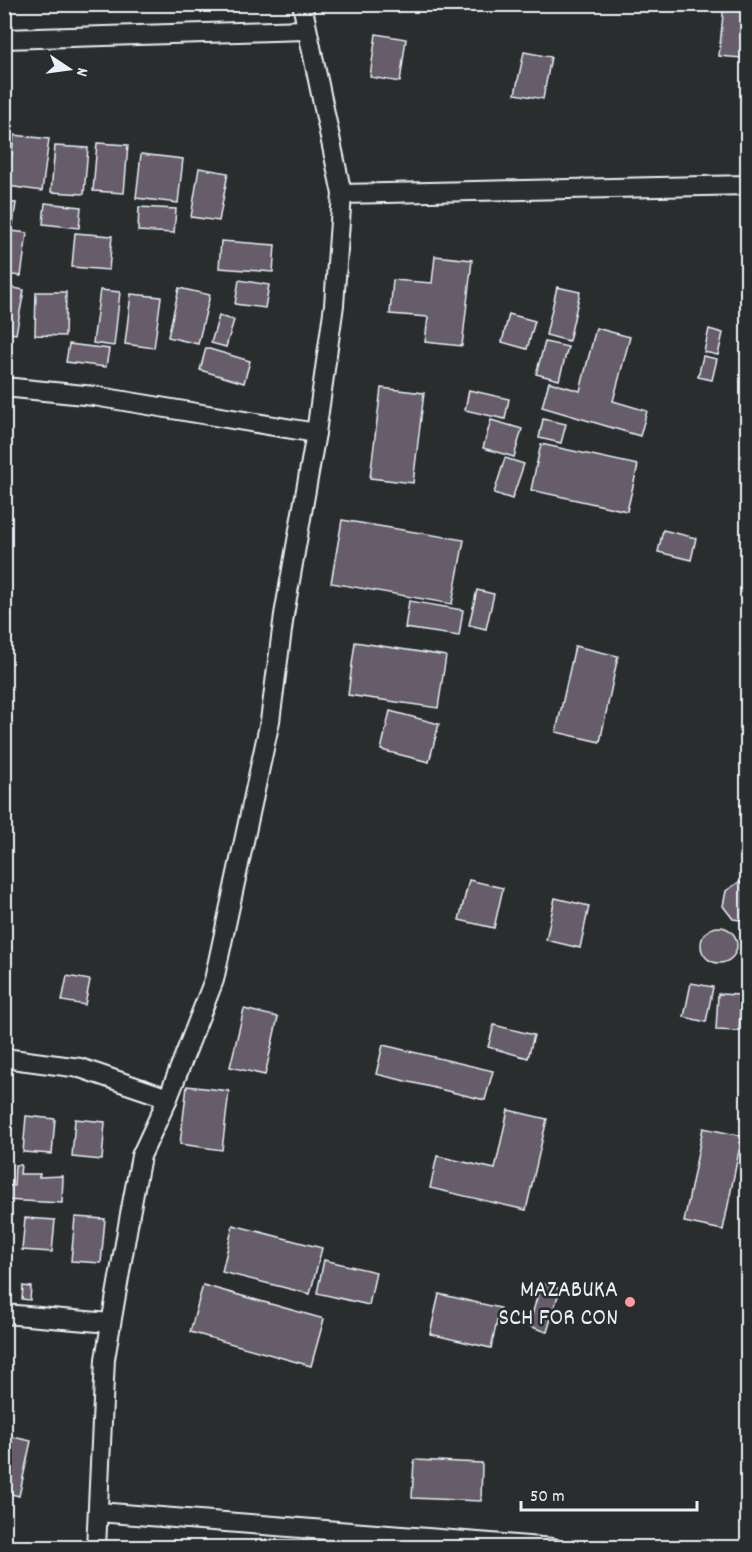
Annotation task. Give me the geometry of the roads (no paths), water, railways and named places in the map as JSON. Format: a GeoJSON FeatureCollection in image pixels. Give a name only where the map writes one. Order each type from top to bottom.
{"type":"FeatureCollection","features":[{"type":"Feature","properties":{"kind":"street"},"geometry":{"type":"LineString","coordinates":[[96,1548],[105,1359],[141,1155],[168,1098],[214,980],[270,721],[284,615],[316,433],[334,305],[342,194],[302,4]]}},
{"type":"Feature","properties":{"kind":"street"},"geometry":{"type":"LineString","coordinates":[[4,39],[306,30]]}},
{"type":"Feature","properties":{"kind":"street"},"geometry":{"type":"LineString","coordinates":[[342,194],[747,185]]}},
{"type":"Feature","properties":{"kind":"street"},"geometry":{"type":"LineString","coordinates":[[4,387],[94,396],[316,433]]}},
{"type":"Feature","properties":{"kind":"street"},"geometry":{"type":"LineString","coordinates":[[4,1059],[80,1068],[168,1098]]}},
{"type":"Feature","properties":{"kind":"street"},"geometry":{"type":"LineString","coordinates":[[4,1314],[110,1323]]}},
{"type":"Feature","properties":{"kind":"street"},"geometry":{"type":"LineString","coordinates":[[98,1512],[553,1548]]}},
{"type":"Feature","properties":{"kind":"place","name":"MAZABUKA SCH FOR CON"},"geometry":{"type":"Point","coordinates":[630,1302]}}]}
